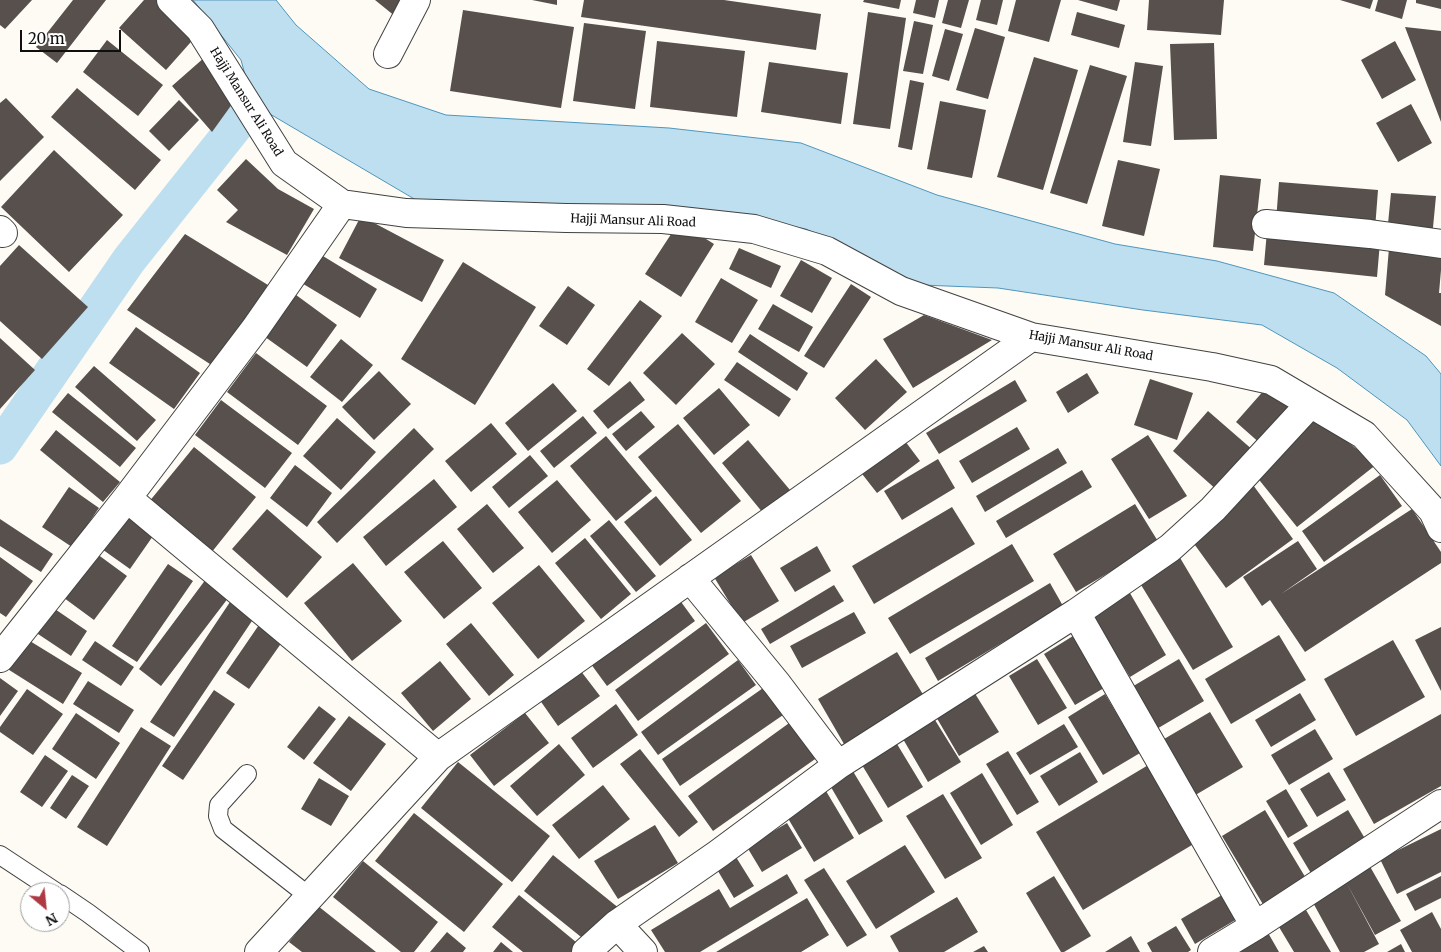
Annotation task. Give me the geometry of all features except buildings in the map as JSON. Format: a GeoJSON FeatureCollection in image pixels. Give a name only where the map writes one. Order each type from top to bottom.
{"type":"FeatureCollection","features":[{"type":"Feature","properties":{"kind":"street","name":"Hajji Mansur Ali Road"},"geometry":{"type":"LineString","coordinates":[[171,0],[200,30],[284,163],[342,204],[406,213],[663,219],[754,228],[827,251],[901,291],[1031,337],[1212,367],[1271,380],[1364,435],[1433,511],[1441,528]]}},
{"type":"Feature","properties":{"kind":"street"},"geometry":{"type":"LineString","coordinates":[[388,54],[416,0]]}},
{"type":"Feature","properties":{"kind":"street"},"geometry":{"type":"LineString","coordinates":[[0,658],[127,498],[255,329],[342,204]]}},
{"type":"Feature","properties":{"kind":"street"},"geometry":{"type":"LineString","coordinates":[[1266,224],[1370,234],[1441,244]]}},
{"type":"Feature","properties":{"kind":"street"},"geometry":{"type":"LineString","coordinates":[[259,952],[438,757],[1031,337]]}},
{"type":"Feature","properties":{"kind":"street"},"geometry":{"type":"LineString","coordinates":[[586,952],[617,924],[718,854],[838,765],[1076,613],[1170,548],[1213,509],[1310,404]]}},
{"type":"Feature","properties":{"kind":"street"},"geometry":{"type":"LineString","coordinates":[[127,498],[438,757]]}},
{"type":"Feature","properties":{"kind":"street"},"geometry":{"type":"LineString","coordinates":[[690,578],[777,684],[838,765]]}},
{"type":"Feature","properties":{"kind":"street"},"geometry":{"type":"LineString","coordinates":[[1076,613],[1255,926]]}},
{"type":"Feature","properties":{"kind":"street"},"geometry":{"type":"LineString","coordinates":[[1212,952],[1255,926],[1441,804]]}},
{"type":"Feature","properties":{"kind":"street"},"geometry":{"type":"LineString","coordinates":[[617,924],[643,952]]}},
{"type":"Feature","properties":{"kind":"lane"},"geometry":{"type":"LineString","coordinates":[[247,774],[220,805],[218,816],[223,829],[310,897]]}},
{"type":"Feature","properties":{"kind":"lane"},"geometry":{"type":"LineString","coordinates":[[0,855],[41,882]]}},
{"type":"Feature","properties":{"kind":"lane"},"geometry":{"type":"LineString","coordinates":[[70,901],[140,952]]}},
{"type":"Feature","properties":{"kind":"water"},"geometry":{"type":"Polygon","coordinates":[[[193,0],[276,0],[296,25],[369,89],[446,115],[669,128],[801,143],[937,195],[1115,244],[1217,261],[1334,293],[1426,356],[1441,374],[1441,466],[1407,420],[1337,368],[1262,325],[1143,310],[998,288],[921,285],[806,229],[730,213],[416,200],[253,104],[241,60],[193,0]]]}},
{"type":"Feature","properties":{"kind":"waterway"},"geometry":{"type":"LineString","coordinates":[[0,447],[129,260],[253,104],[272,85]]}}]}
